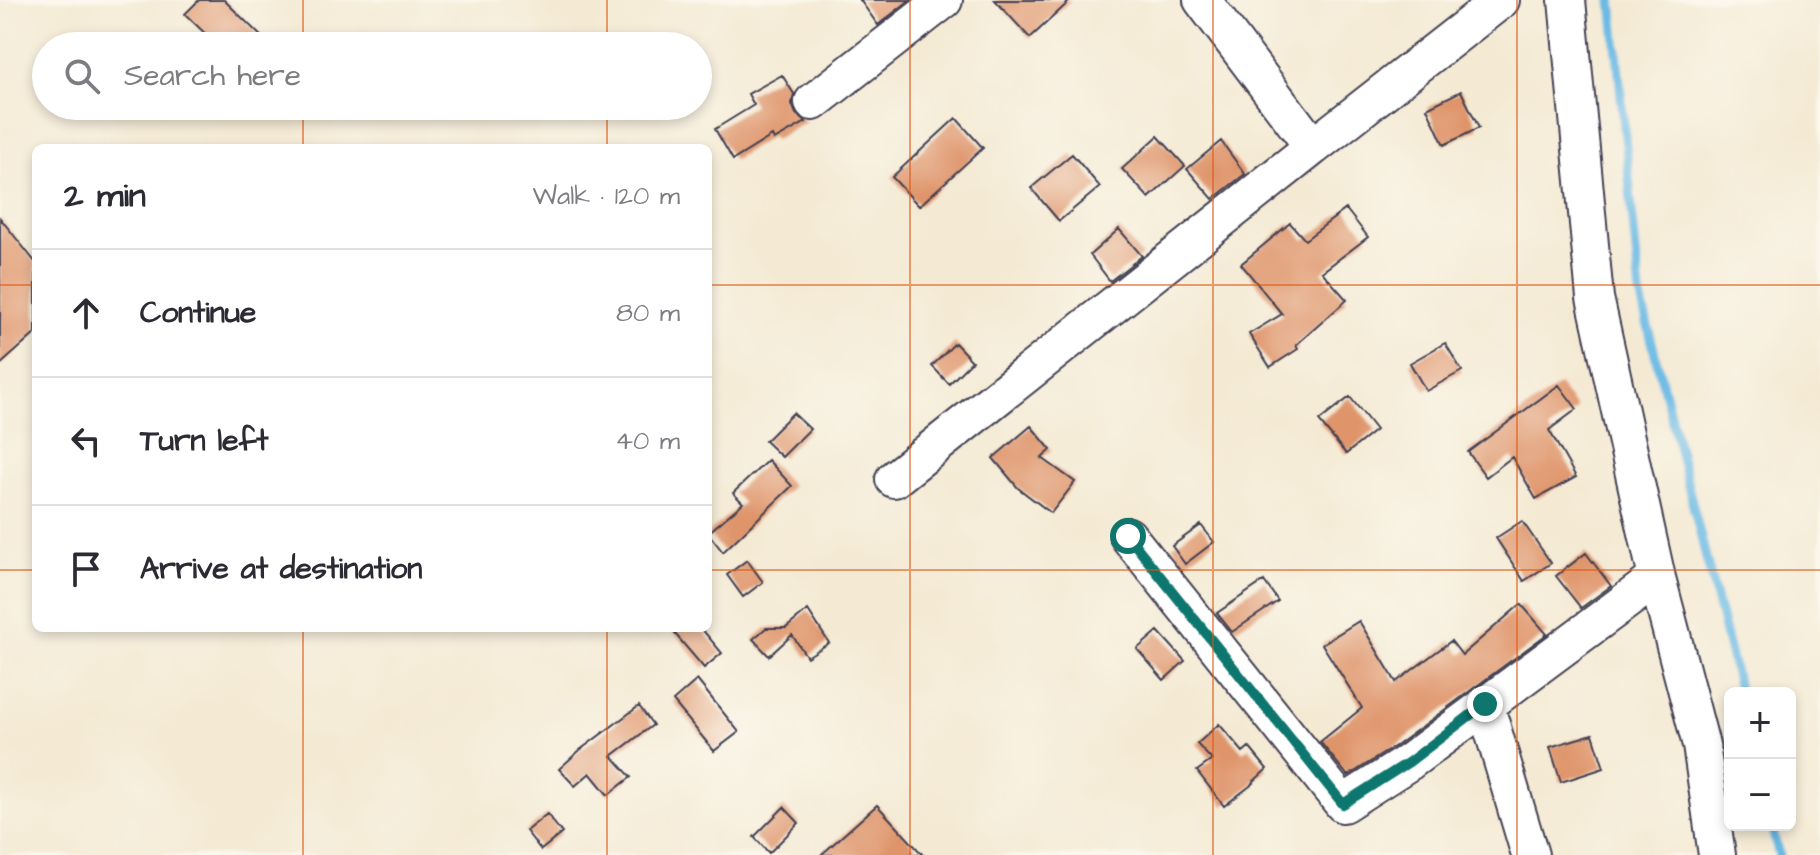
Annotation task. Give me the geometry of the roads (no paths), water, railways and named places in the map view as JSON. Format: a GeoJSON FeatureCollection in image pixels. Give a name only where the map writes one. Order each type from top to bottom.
{"type":"FeatureCollection","features":[{"type":"Feature","properties":{"kind":"street"},"geometry":{"type":"LineString","coordinates":[[813,102],[944,0]]}},
{"type":"Feature","properties":{"kind":"street"},"geometry":{"type":"LineString","coordinates":[[1202,0],[1313,147]]}},
{"type":"Feature","properties":{"kind":"street"},"geometry":{"type":"LineString","coordinates":[[894,479],[1501,0]]}},
{"type":"Feature","properties":{"kind":"street"},"geometry":{"type":"LineString","coordinates":[[1567,0],[1595,298],[1657,578],[1701,745],[1717,855]]}},
{"type":"Feature","properties":{"kind":"street"},"geometry":{"type":"LineString","coordinates":[[1128,536],[1343,804],[1409,762],[1657,578]]}},
{"type":"Feature","properties":{"kind":"street"},"geometry":{"type":"LineString","coordinates":[[1485,704],[1530,855]]}},
{"type":"Feature","properties":{"kind":"waterway"},"geometry":{"type":"LineString","coordinates":[[1612,0],[1640,294],[1738,687]]}},
{"type":"Feature","properties":{"kind":"waterway"},"geometry":{"type":"LineString","coordinates":[[1773,831],[1779,855]]}}]}
